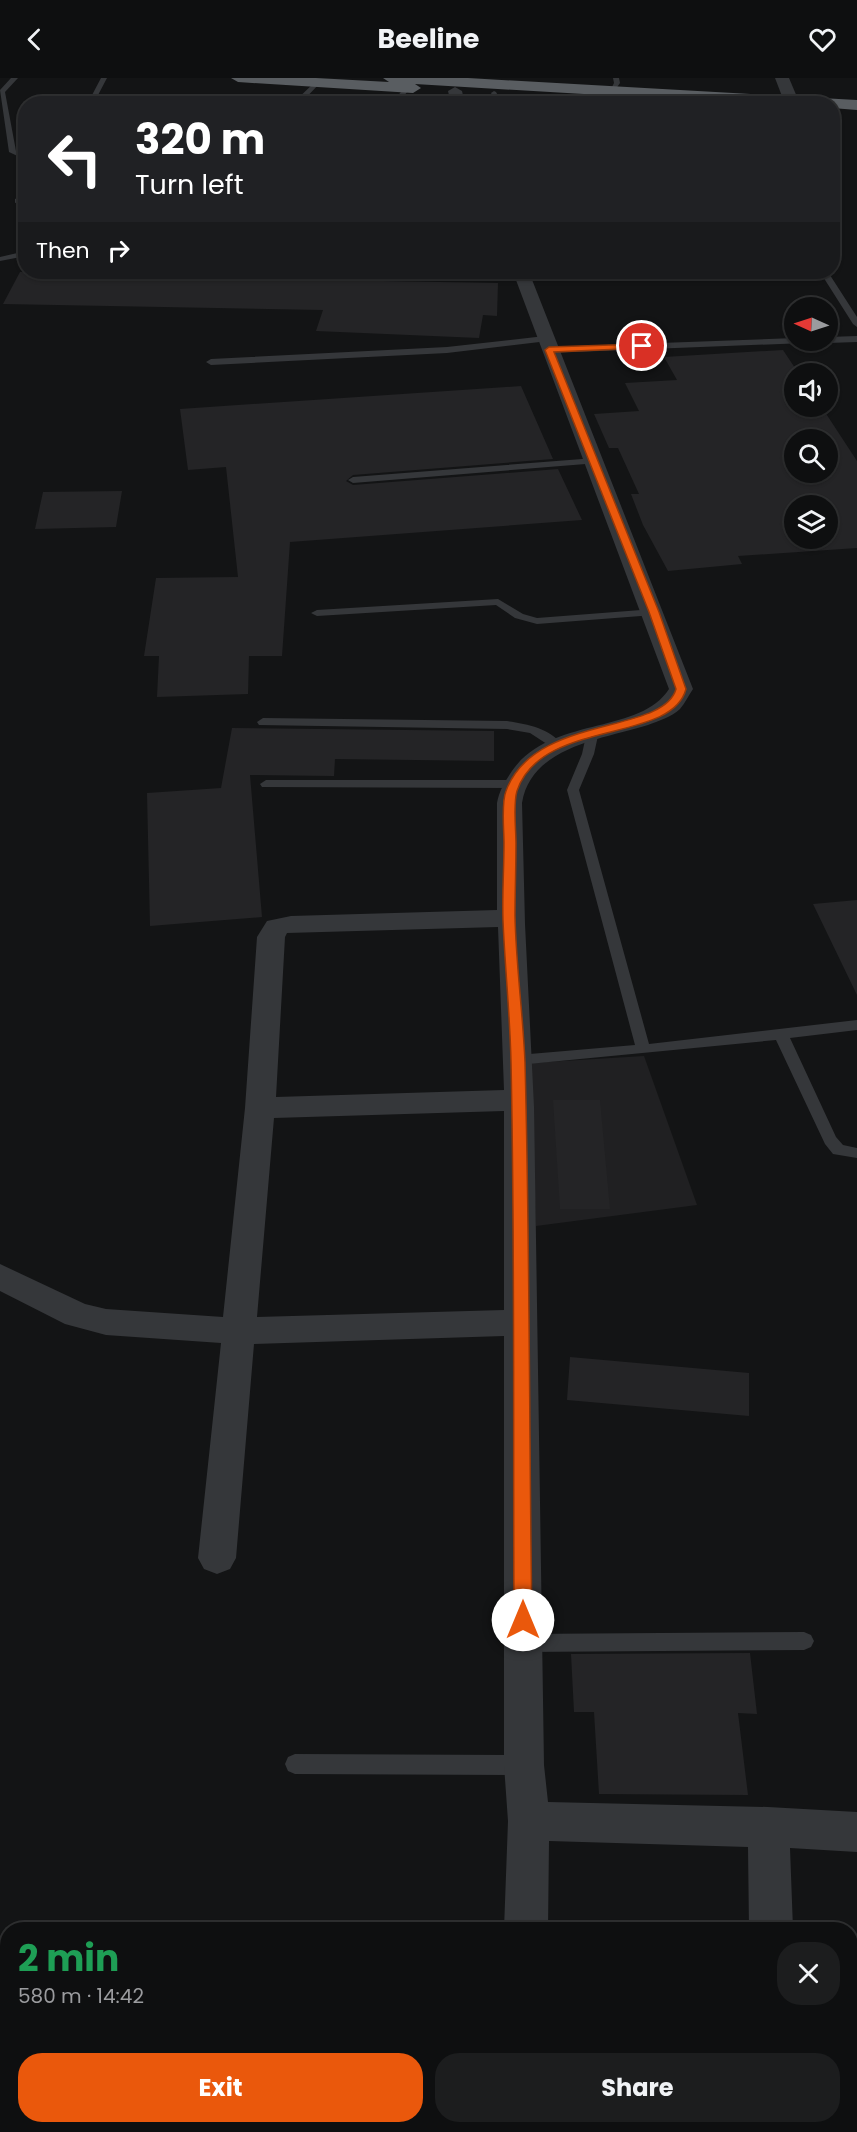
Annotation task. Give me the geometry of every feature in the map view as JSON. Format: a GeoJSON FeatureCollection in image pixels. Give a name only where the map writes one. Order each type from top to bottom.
{"type":"FeatureCollection","features":[{"type":"Feature","properties":{"kind":"highway"},"geometry":{"type":"LineString","coordinates":[[238,78],[407,88],[451,96]]}},
{"type":"Feature","properties":{"kind":"highway"},"geometry":{"type":"LineString","coordinates":[[390,78],[615,84],[734,96]]}},
{"type":"Feature","properties":{"kind":"highway"},"geometry":{"type":"LineString","coordinates":[[840,104],[857,105]]}},
{"type":"Feature","properties":{"kind":"highway"},"geometry":{"type":"LineString","coordinates":[[840,113],[857,114]]}},
{"type":"Feature","properties":{"kind":"street"},"geometry":{"type":"LineString","coordinates":[[783,78],[790,96]]}},
{"type":"Feature","properties":{"kind":"street"},"geometry":{"type":"LineString","coordinates":[[524,279],[547,344],[654,612],[681,689],[678,699],[664,711],[628,724],[593,731],[557,745],[527,765],[511,792],[509,918],[518,1060],[524,1765],[529,1821],[526,1922]]}},
{"type":"Feature","properties":{"kind":"street"},"geometry":{"type":"LineString","coordinates":[[217,1558],[260,1108],[271,937],[277,927],[291,924],[509,918]]}},
{"type":"Feature","properties":{"kind":"street"},"geometry":{"type":"LineString","coordinates":[[260,1108],[518,1100]]}},
{"type":"Feature","properties":{"kind":"street"},"geometry":{"type":"LineString","coordinates":[[0,1276],[77,1315],[106,1322],[239,1331],[521,1323]]}},
{"type":"Feature","properties":{"kind":"street"},"geometry":{"type":"LineString","coordinates":[[529,1821],[768,1827],[857,1832]]}},
{"type":"Feature","properties":{"kind":"street"},"geometry":{"type":"LineString","coordinates":[[768,1827],[771,1922]]}},
{"type":"Feature","properties":{"kind":"lane"},"geometry":{"type":"LineString","coordinates":[[15,78],[1,93],[4,136],[13,152],[18,154]]}},
{"type":"Feature","properties":{"kind":"lane"},"geometry":{"type":"LineString","coordinates":[[95,96],[104,78]]}},
{"type":"Feature","properties":{"kind":"lane"},"geometry":{"type":"LineString","coordinates":[[303,96],[317,83]]}},
{"type":"Feature","properties":{"kind":"lane"},"geometry":{"type":"LineString","coordinates":[[400,96],[407,88]]}},
{"type":"Feature","properties":{"kind":"lane"},"geometry":{"type":"LineString","coordinates":[[0,259],[18,256]]}},
{"type":"Feature","properties":{"kind":"lane"},"geometry":{"type":"LineString","coordinates":[[828,279],[857,324]]}},
{"type":"Feature","properties":{"kind":"lane"},"geometry":{"type":"LineString","coordinates":[[838,340],[857,339]]}},
{"type":"Feature","properties":{"kind":"lane"},"geometry":{"type":"LineString","coordinates":[[211,362],[547,344],[784,340]]}},
{"type":"Feature","properties":{"kind":"lane"},"geometry":{"type":"LineString","coordinates":[[353,480],[595,461]]}},
{"type":"Feature","properties":{"kind":"lane"},"geometry":{"type":"LineString","coordinates":[[317,613],[498,602],[519,616],[537,621],[654,612]]}},
{"type":"Feature","properties":{"kind":"lane"},"geometry":{"type":"LineString","coordinates":[[263,722],[507,725],[532,728],[546,735],[557,745]]}},
{"type":"Feature","properties":{"kind":"lane"},"geometry":{"type":"LineString","coordinates":[[593,731],[588,754],[573,790],[643,1049]]}},
{"type":"Feature","properties":{"kind":"lane"},"geometry":{"type":"LineString","coordinates":[[266,783],[516,784]]}},
{"type":"Feature","properties":{"kind":"lane"},"geometry":{"type":"LineString","coordinates":[[518,1060],[781,1035],[857,1025]]}},
{"type":"Feature","properties":{"kind":"lane"},"geometry":{"type":"LineString","coordinates":[[781,1035],[830,1140],[838,1150],[857,1153]]}},
{"type":"Feature","properties":{"kind":"lane"},"geometry":{"type":"LineString","coordinates":[[523,1643],[804,1641]]}},
{"type":"Feature","properties":{"kind":"lane"},"geometry":{"type":"LineString","coordinates":[[295,1764],[524,1765]]}},
{"type":"Feature","properties":{"kind":"shaded area"},"geometry":{"type":"Polygon","coordinates":[[[644,1056],[697,1205],[536,1226],[530,1063],[644,1056]]]}},
{"type":"Feature","properties":{"kind":"building"},"geometry":{"type":"Polygon","coordinates":[[[18,276],[18,279],[384,279],[384,281],[498,283],[497,316],[483,315],[479,338],[316,331],[323,310],[3,304],[18,276]]]}},
{"type":"Feature","properties":{"kind":"building"},"geometry":{"type":"Polygon","coordinates":[[[783,350],[792,363],[784,363],[784,417],[828,417],[836,429],[784,429],[784,483],[838,483],[838,432],[857,461],[857,548],[738,556],[742,564],[668,571],[643,525],[631,494],[639,494],[618,448],[609,448],[594,414],[639,411],[625,383],[677,380],[664,357],[783,350]]]}},
{"type":"Feature","properties":{"kind":"building"},"geometry":{"type":"Polygon","coordinates":[[[521,386],[553,459],[353,475],[346,481],[353,485],[558,469],[582,520],[290,542],[282,656],[249,656],[248,694],[157,697],[159,656],[144,656],[156,578],[238,577],[226,467],[188,470],[180,409],[521,386]]]}},
{"type":"Feature","properties":{"kind":"building"},"geometry":{"type":"Polygon","coordinates":[[[122,491],[116,527],[35,529],[43,492],[122,491]]]}},
{"type":"Feature","properties":{"kind":"building"},"geometry":{"type":"Polygon","coordinates":[[[232,728],[494,731],[494,761],[335,759],[334,776],[250,775],[262,917],[150,926],[147,793],[221,788],[232,728]]]}},
{"type":"Feature","properties":{"kind":"building"},"geometry":{"type":"Polygon","coordinates":[[[857,900],[857,995],[813,904],[857,900]]]}},
{"type":"Feature","properties":{"kind":"building"},"geometry":{"type":"Polygon","coordinates":[[[553,1100],[600,1100],[610,1209],[560,1209],[553,1100]]]}},
{"type":"Feature","properties":{"kind":"building"},"geometry":{"type":"Polygon","coordinates":[[[570,1357],[749,1373],[749,1416],[567,1400],[570,1357]]]}},
{"type":"Feature","properties":{"kind":"building"},"geometry":{"type":"Polygon","coordinates":[[[750,1653],[757,1714],[738,1713],[748,1795],[599,1794],[594,1712],[574,1712],[571,1654],[750,1653]]]}},
{"type":"Feature","properties":{"kind":"route"},"geometry":{"type":"LineString","coordinates":[[523,1620],[518,1060],[509,918],[511,792],[527,765],[557,745],[593,731],[628,724],[664,711],[678,699],[681,689],[654,612],[549,350],[642,346]]}}]}
